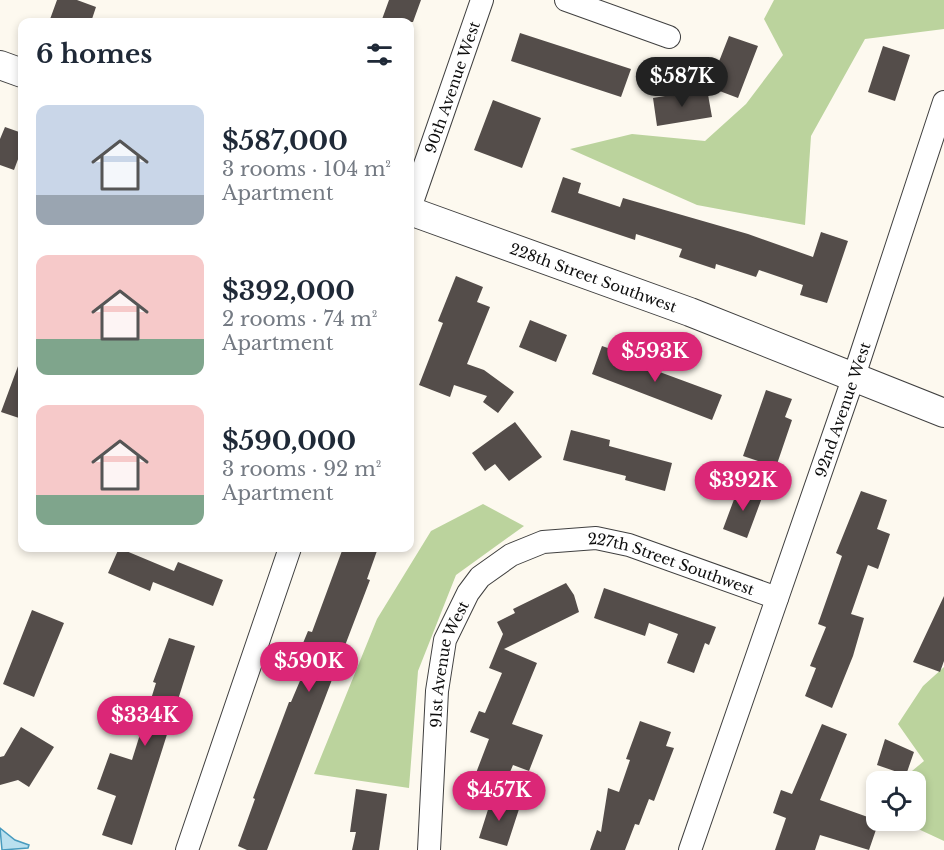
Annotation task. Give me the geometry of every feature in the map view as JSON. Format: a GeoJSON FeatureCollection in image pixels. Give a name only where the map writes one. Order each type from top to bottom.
{"type":"FeatureCollection","features":[{"type":"Feature","properties":{"kind":"street","name":"90th Avenue West"},"geometry":{"type":"LineString","coordinates":[[414,198],[482,0]]}},
{"type":"Feature","properties":{"kind":"street"},"geometry":{"type":"LineString","coordinates":[[566,0],[669,37]]}},
{"type":"Feature","properties":{"kind":"street"},"geometry":{"type":"LineString","coordinates":[[0,65],[18,72]]}},
{"type":"Feature","properties":{"kind":"street","name":"92nd Avenue West"},"geometry":{"type":"LineString","coordinates":[[690,850],[854,376],[944,102]]}},
{"type":"Feature","properties":{"kind":"street","name":"228th Street Southwest"},"geometry":{"type":"LineString","coordinates":[[414,211],[690,312],[944,413]]}},
{"type":"Feature","properties":{"kind":"street","name":"227th Street Southwest"},"geometry":{"type":"LineString","coordinates":[[563,540],[596,538],[629,544],[777,598]]}},
{"type":"Feature","properties":{"kind":"street","name":"91st Avenue West"},"geometry":{"type":"LineString","coordinates":[[429,850],[437,691],[445,640],[468,593],[480,577],[518,552],[543,542],[563,540]]}},
{"type":"Feature","properties":{"kind":"street"},"geometry":{"type":"LineString","coordinates":[[187,850],[283,552]]}},
{"type":"Feature","properties":{"kind":"green space"},"geometry":{"type":"Polygon","coordinates":[[[774,0],[944,0],[944,29],[865,39],[811,136],[805,225],[697,205],[570,149],[632,134],[705,141],[746,104],[783,55],[764,19],[774,0]]]}},
{"type":"Feature","properties":{"kind":"green space"},"geometry":{"type":"Polygon","coordinates":[[[483,504],[524,526],[456,575],[418,671],[409,788],[314,774],[377,619],[431,531],[483,504]]]}},
{"type":"Feature","properties":{"kind":"green space"},"geometry":{"type":"Polygon","coordinates":[[[944,667],[944,841],[922,831],[926,831],[926,771],[912,771],[924,761],[898,724],[923,686],[944,667]]]}},
{"type":"Feature","properties":{"kind":"water"},"geometry":{"type":"Polygon","coordinates":[[[0,828],[15,840],[29,845],[28,848],[2,850],[0,828]]]}},
{"type":"Feature","properties":{"kind":"building"},"geometry":{"type":"Polygon","coordinates":[[[57,0],[77,0],[96,7],[92,18],[50,18],[57,0]]]}},
{"type":"Feature","properties":{"kind":"building"},"geometry":{"type":"Polygon","coordinates":[[[389,0],[421,0],[414,19],[382,18],[389,0]]]}},
{"type":"Feature","properties":{"kind":"building"},"geometry":{"type":"Polygon","coordinates":[[[520,33],[631,69],[621,97],[511,61],[520,33]]]}},
{"type":"Feature","properties":{"kind":"building"},"geometry":{"type":"Polygon","coordinates":[[[729,36],[758,46],[738,98],[709,87],[729,36]]]}},
{"type":"Feature","properties":{"kind":"building"},"geometry":{"type":"Polygon","coordinates":[[[883,46],[910,55],[895,101],[868,92],[883,46]]]}},
{"type":"Feature","properties":{"kind":"building"},"geometry":{"type":"Polygon","coordinates":[[[707,89],[712,117],[657,126],[653,98],[707,89]]]}},
{"type":"Feature","properties":{"kind":"building"},"geometry":{"type":"Polygon","coordinates":[[[493,100],[541,118],[522,168],[474,150],[493,100]]]}},
{"type":"Feature","properties":{"kind":"building"},"geometry":{"type":"Polygon","coordinates":[[[5,127],[18,132],[18,159],[14,170],[0,165],[0,139],[5,127]]]}},
{"type":"Feature","properties":{"kind":"building"},"geometry":{"type":"Polygon","coordinates":[[[563,177],[581,183],[578,193],[620,207],[623,198],[748,234],[813,257],[821,232],[848,241],[827,303],[800,295],[803,285],[759,270],[756,277],[716,264],[715,269],[679,257],[682,249],[636,234],[635,240],[551,212],[563,177]]]}},
{"type":"Feature","properties":{"kind":"building"},"geometry":{"type":"Polygon","coordinates":[[[456,276],[483,287],[477,302],[490,307],[467,364],[484,370],[514,392],[498,413],[483,402],[487,396],[454,385],[450,397],[419,385],[443,323],[438,321],[456,276]]]}},
{"type":"Feature","properties":{"kind":"building"},"geometry":{"type":"Polygon","coordinates":[[[530,320],[567,335],[556,362],[519,347],[530,320]]]}},
{"type":"Feature","properties":{"kind":"building"},"geometry":{"type":"Polygon","coordinates":[[[602,346],[640,359],[638,364],[722,395],[712,420],[592,374],[602,346]]]}},
{"type":"Feature","properties":{"kind":"building"},"geometry":{"type":"Polygon","coordinates":[[[18,366],[18,418],[1,412],[18,366]]]}},
{"type":"Feature","properties":{"kind":"building"},"geometry":{"type":"Polygon","coordinates":[[[766,390],[792,399],[785,417],[792,420],[776,467],[743,456],[766,390]]]}},
{"type":"Feature","properties":{"kind":"building"},"geometry":{"type":"Polygon","coordinates":[[[515,422],[542,457],[509,481],[495,464],[485,471],[472,453],[515,422]]]}},
{"type":"Feature","properties":{"kind":"building"},"geometry":{"type":"Polygon","coordinates":[[[571,430],[610,440],[609,446],[672,463],[665,491],[625,480],[626,476],[563,460],[571,430]]]}},
{"type":"Feature","properties":{"kind":"building"},"geometry":{"type":"Polygon","coordinates":[[[739,486],[763,495],[747,538],[723,529],[739,486]]]}},
{"type":"Feature","properties":{"kind":"building"},"geometry":{"type":"Polygon","coordinates":[[[861,491],[887,500],[877,529],[890,534],[878,569],[868,565],[851,614],[864,618],[853,656],[832,708],[805,696],[816,668],[810,666],[826,627],[818,624],[842,556],[836,553],[861,491]]]}},
{"type":"Feature","properties":{"kind":"building"},"geometry":{"type":"Polygon","coordinates":[[[117,552],[129,552],[174,571],[178,562],[223,580],[213,606],[153,582],[150,591],[108,573],[117,552]]]}},
{"type":"Feature","properties":{"kind":"building"},"geometry":{"type":"Polygon","coordinates":[[[342,552],[377,552],[367,579],[370,580],[267,850],[247,850],[238,846],[255,799],[253,798],[289,702],[305,669],[294,665],[308,631],[312,632],[342,552]]]}},
{"type":"Feature","properties":{"kind":"building"},"geometry":{"type":"Polygon","coordinates":[[[566,583],[574,595],[579,612],[504,649],[537,663],[512,724],[543,735],[529,771],[513,765],[505,784],[476,773],[489,739],[470,732],[479,711],[485,713],[502,673],[489,668],[503,634],[497,622],[515,613],[513,609],[566,583]]]}},
{"type":"Feature","properties":{"kind":"building"},"geometry":{"type":"Polygon","coordinates":[[[604,588],[716,627],[709,645],[705,643],[694,673],[667,663],[678,634],[649,623],[645,636],[594,618],[604,588]]]}},
{"type":"Feature","properties":{"kind":"building"},"geometry":{"type":"Polygon","coordinates":[[[944,596],[944,661],[940,672],[913,662],[944,596]]]}},
{"type":"Feature","properties":{"kind":"building"},"geometry":{"type":"Polygon","coordinates":[[[32,610],[64,623],[34,697],[3,684],[32,610]]]}},
{"type":"Feature","properties":{"kind":"building"},"geometry":{"type":"Polygon","coordinates":[[[169,638],[195,646],[132,845],[102,835],[116,796],[97,789],[110,753],[132,760],[156,683],[153,682],[169,638]]]}},
{"type":"Feature","properties":{"kind":"building"},"geometry":{"type":"Polygon","coordinates":[[[640,721],[671,732],[666,746],[674,748],[654,801],[649,799],[639,825],[635,824],[625,850],[590,850],[597,830],[601,832],[608,788],[619,792],[630,760],[626,759],[640,721]]]}},
{"type":"Feature","properties":{"kind":"building"},"geometry":{"type":"Polygon","coordinates":[[[822,724],[847,734],[820,800],[866,816],[866,831],[876,831],[869,850],[820,835],[815,850],[775,850],[786,818],[773,813],[781,790],[792,794],[822,724]]]}},
{"type":"Feature","properties":{"kind":"building"},"geometry":{"type":"Polygon","coordinates":[[[21,727],[54,747],[29,787],[18,780],[0,785],[0,757],[4,756],[21,727]]]}},
{"type":"Feature","properties":{"kind":"building"},"geometry":{"type":"Polygon","coordinates":[[[885,739],[914,752],[907,771],[894,771],[877,765],[885,739]]]}},
{"type":"Feature","properties":{"kind":"building"},"geometry":{"type":"Polygon","coordinates":[[[356,789],[387,794],[379,850],[352,850],[356,832],[350,832],[356,789]]]}},
{"type":"Feature","properties":{"kind":"building"},"geometry":{"type":"Polygon","coordinates":[[[492,797],[520,806],[507,846],[479,838],[492,797]]]}}]}
